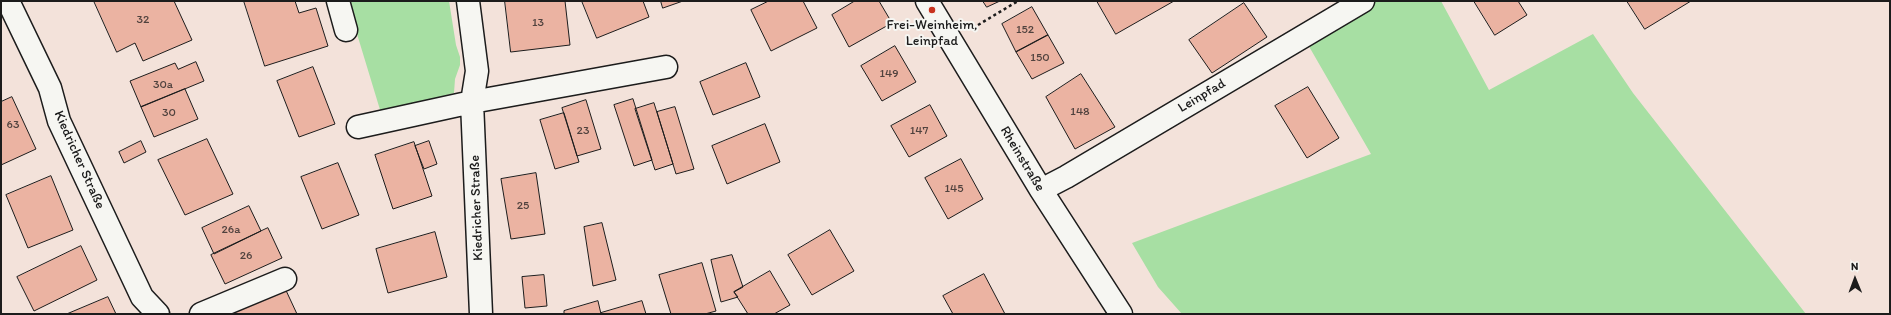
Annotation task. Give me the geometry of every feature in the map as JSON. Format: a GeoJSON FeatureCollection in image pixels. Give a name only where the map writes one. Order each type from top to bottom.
{"type":"FeatureCollection","features":[{"type":"Feature","properties":{"kind":"street","name":"Kiedricher Straße"},"geometry":{"type":"LineString","coordinates":[[8,1],[50,88],[59,121],[142,297],[158,314]]}},
{"type":"Feature","properties":{"kind":"street"},"geometry":{"type":"LineString","coordinates":[[338,1],[346,30]]}},
{"type":"Feature","properties":{"kind":"street","name":"Kiedricher Straße"},"geometry":{"type":"LineString","coordinates":[[468,1],[477,72],[472,102],[481,314]]}},
{"type":"Feature","properties":{"kind":"street","name":"Rheinstraße"},"geometry":{"type":"LineString","coordinates":[[926,1],[1041,190],[1120,314]]}},
{"type":"Feature","properties":{"kind":"street","name":"Leinpfad"},"geometry":{"type":"LineString","coordinates":[[1041,190],[1066,177],[1363,1]]}},
{"type":"Feature","properties":{"kind":"street"},"geometry":{"type":"LineString","coordinates":[[358,127],[472,102],[666,67]]}},
{"type":"Feature","properties":{"kind":"street"},"geometry":{"type":"LineString","coordinates":[[201,314],[285,279]]}},
{"type":"Feature","properties":{"kind":"path"},"geometry":{"type":"LineString","coordinates":[[978,25],[1018,1]]}},
{"type":"Feature","properties":{"kind":"green space"},"geometry":{"type":"Polygon","coordinates":[[[347,1],[449,1],[456,45],[460,57],[460,65],[455,79],[454,93],[381,113],[347,1]]]}},
{"type":"Feature","properties":{"kind":"green space"},"geometry":{"type":"Polygon","coordinates":[[[1363,1],[1441,1],[1489,90],[1593,34],[1633,93],[1806,314],[1182,314],[1158,287],[1132,243],[1371,154],[1303,36],[1363,1]]]}},
{"type":"Feature","properties":{"kind":"building"},"geometry":{"type":"Polygon","coordinates":[[[94,1],[174,1],[192,40],[143,61],[135,43],[117,52],[94,1]]]}},
{"type":"Feature","properties":{"kind":"building"},"geometry":{"type":"Polygon","coordinates":[[[244,1],[295,1],[299,13],[316,8],[328,46],[265,66],[244,1]]]}},
{"type":"Feature","properties":{"kind":"building"},"geometry":{"type":"Polygon","coordinates":[[[505,1],[565,1],[570,45],[511,52],[505,1]]]}},
{"type":"Feature","properties":{"kind":"building"},"geometry":{"type":"Polygon","coordinates":[[[582,1],[643,1],[649,17],[597,38],[582,1]]]}},
{"type":"Feature","properties":{"kind":"building"},"geometry":{"type":"Polygon","coordinates":[[[661,1],[683,1],[663,8],[661,1]]]}},
{"type":"Feature","properties":{"kind":"building"},"geometry":{"type":"Polygon","coordinates":[[[769,1],[803,1],[817,28],[771,51],[751,10],[769,1]]]}},
{"type":"Feature","properties":{"kind":"building"},"geometry":{"type":"Polygon","coordinates":[[[855,1],[879,1],[892,23],[849,47],[832,15],[855,1]]]}},
{"type":"Feature","properties":{"kind":"building"},"geometry":{"type":"Polygon","coordinates":[[[983,1],[1000,1],[987,7],[983,1]]]}},
{"type":"Feature","properties":{"kind":"building"},"geometry":{"type":"Polygon","coordinates":[[[1097,1],[1174,1],[1116,34],[1097,1]]]}},
{"type":"Feature","properties":{"kind":"building"},"geometry":{"type":"Polygon","coordinates":[[[1474,1],[1518,1],[1527,15],[1495,35],[1474,1]]]}},
{"type":"Feature","properties":{"kind":"building"},"geometry":{"type":"Polygon","coordinates":[[[1627,1],[1691,1],[1645,29],[1627,1]]]}},
{"type":"Feature","properties":{"kind":"building"},"geometry":{"type":"Polygon","coordinates":[[[1244,3],[1267,37],[1212,73],[1189,40],[1244,3]]]}},
{"type":"Feature","properties":{"kind":"building"},"geometry":{"type":"Polygon","coordinates":[[[1032,7],[1048,35],[1016,52],[1002,24],[1032,7]]]}},
{"type":"Feature","properties":{"kind":"building"},"geometry":{"type":"Polygon","coordinates":[[[1048,35],[1064,63],[1032,79],[1016,52],[1048,35]]]}},
{"type":"Feature","properties":{"kind":"building"},"geometry":{"type":"Polygon","coordinates":[[[895,46],[916,82],[882,101],[861,66],[895,46]]]}},
{"type":"Feature","properties":{"kind":"building"},"geometry":{"type":"Polygon","coordinates":[[[196,62],[204,81],[141,107],[130,81],[175,63],[178,69],[196,62]]]}},
{"type":"Feature","properties":{"kind":"building"},"geometry":{"type":"Polygon","coordinates":[[[746,63],[760,97],[713,115],[700,82],[746,63]]]}},
{"type":"Feature","properties":{"kind":"building"},"geometry":{"type":"Polygon","coordinates":[[[313,67],[335,124],[299,137],[277,81],[313,67]]]}},
{"type":"Feature","properties":{"kind":"building"},"geometry":{"type":"Polygon","coordinates":[[[1081,74],[1115,127],[1075,149],[1046,97],[1081,74]]]}},
{"type":"Feature","properties":{"kind":"building"},"geometry":{"type":"Polygon","coordinates":[[[1308,87],[1339,138],[1307,158],[1275,106],[1308,87]]]}},
{"type":"Feature","properties":{"kind":"building"},"geometry":{"type":"Polygon","coordinates":[[[185,89],[198,119],[154,137],[141,107],[185,89]]]}},
{"type":"Feature","properties":{"kind":"building"},"geometry":{"type":"Polygon","coordinates":[[[12,97],[36,149],[1,165],[1,102],[12,97]]]}},
{"type":"Feature","properties":{"kind":"building"},"geometry":{"type":"Polygon","coordinates":[[[633,99],[652,160],[634,166],[614,105],[633,99]]]}},
{"type":"Feature","properties":{"kind":"building"},"geometry":{"type":"Polygon","coordinates":[[[586,100],[601,149],[577,156],[562,108],[586,100]]]}},
{"type":"Feature","properties":{"kind":"building"},"geometry":{"type":"Polygon","coordinates":[[[654,103],[673,164],[655,170],[635,109],[654,103]]]}},
{"type":"Feature","properties":{"kind":"building"},"geometry":{"type":"Polygon","coordinates":[[[930,105],[947,136],[909,157],[891,126],[930,105]]]}},
{"type":"Feature","properties":{"kind":"building"},"geometry":{"type":"Polygon","coordinates":[[[675,107],[694,169],[676,174],[657,112],[675,107]]]}},
{"type":"Feature","properties":{"kind":"building"},"geometry":{"type":"Polygon","coordinates":[[[564,113],[579,162],[555,169],[540,120],[564,113]]]}},
{"type":"Feature","properties":{"kind":"building"},"geometry":{"type":"Polygon","coordinates":[[[765,124],[780,162],[727,184],[712,146],[765,124]]]}},
{"type":"Feature","properties":{"kind":"building"},"geometry":{"type":"Polygon","coordinates":[[[207,139],[233,194],[185,215],[158,160],[207,139]]]}},
{"type":"Feature","properties":{"kind":"building"},"geometry":{"type":"Polygon","coordinates":[[[141,141],[146,152],[124,163],[119,152],[141,141]]]}},
{"type":"Feature","properties":{"kind":"building"},"geometry":{"type":"Polygon","coordinates":[[[429,141],[437,164],[424,169],[415,146],[429,141]]]}},
{"type":"Feature","properties":{"kind":"building"},"geometry":{"type":"Polygon","coordinates":[[[414,142],[432,196],[393,209],[375,155],[414,142]]]}},
{"type":"Feature","properties":{"kind":"building"},"geometry":{"type":"Polygon","coordinates":[[[961,159],[983,199],[948,219],[925,178],[961,159]]]}},
{"type":"Feature","properties":{"kind":"building"},"geometry":{"type":"Polygon","coordinates":[[[338,163],[359,215],[322,229],[301,177],[338,163]]]}},
{"type":"Feature","properties":{"kind":"building"},"geometry":{"type":"Polygon","coordinates":[[[536,173],[545,234],[511,239],[501,179],[536,173]]]}},
{"type":"Feature","properties":{"kind":"building"},"geometry":{"type":"Polygon","coordinates":[[[51,176],[73,230],[28,248],[6,195],[51,176]]]}},
{"type":"Feature","properties":{"kind":"building"},"geometry":{"type":"Polygon","coordinates":[[[249,206],[261,231],[214,254],[202,228],[249,206]]]}},
{"type":"Feature","properties":{"kind":"building"},"geometry":{"type":"Polygon","coordinates":[[[602,223],[616,280],[593,286],[584,227],[602,223]]]}},
{"type":"Feature","properties":{"kind":"building"},"geometry":{"type":"Polygon","coordinates":[[[268,228],[282,258],[225,284],[211,255],[268,228]]]}},
{"type":"Feature","properties":{"kind":"building"},"geometry":{"type":"Polygon","coordinates":[[[830,230],[854,271],[812,295],[788,255],[830,230]]]}},
{"type":"Feature","properties":{"kind":"building"},"geometry":{"type":"Polygon","coordinates":[[[435,232],[447,277],[388,293],[376,249],[435,232]]]}},
{"type":"Feature","properties":{"kind":"building"},"geometry":{"type":"Polygon","coordinates":[[[81,246],[97,280],[34,311],[17,277],[81,246]]]}},
{"type":"Feature","properties":{"kind":"building"},"geometry":{"type":"Polygon","coordinates":[[[732,255],[743,287],[734,292],[738,297],[721,302],[711,260],[732,255]]]}},
{"type":"Feature","properties":{"kind":"building"},"geometry":{"type":"Polygon","coordinates":[[[702,263],[716,311],[705,314],[671,314],[659,275],[702,263]]]}},
{"type":"Feature","properties":{"kind":"building"},"geometry":{"type":"Polygon","coordinates":[[[770,271],[790,305],[774,314],[748,314],[734,292],[770,271]]]}},
{"type":"Feature","properties":{"kind":"building"},"geometry":{"type":"Polygon","coordinates":[[[984,274],[1005,314],[953,314],[943,296],[984,274]]]}},
{"type":"Feature","properties":{"kind":"building"},"geometry":{"type":"Polygon","coordinates":[[[544,275],[547,306],[525,308],[522,277],[544,275]]]}},
{"type":"Feature","properties":{"kind":"building"},"geometry":{"type":"Polygon","coordinates":[[[283,284],[297,314],[232,314],[230,308],[283,284]]]}},
{"type":"Feature","properties":{"kind":"building"},"geometry":{"type":"Polygon","coordinates":[[[108,297],[116,314],[67,314],[108,297]]]}},
{"type":"Feature","properties":{"kind":"building"},"geometry":{"type":"Polygon","coordinates":[[[598,301],[601,314],[564,314],[564,311],[598,301]]]}},
{"type":"Feature","properties":{"kind":"building"},"geometry":{"type":"Polygon","coordinates":[[[642,301],[646,314],[601,314],[601,313],[642,301]]]}},
{"type":"Feature","properties":{"kind":"place","name":"Frei-Weinheim, Leinpfad"},"geometry":{"type":"Point","coordinates":[932,10]}}]}
